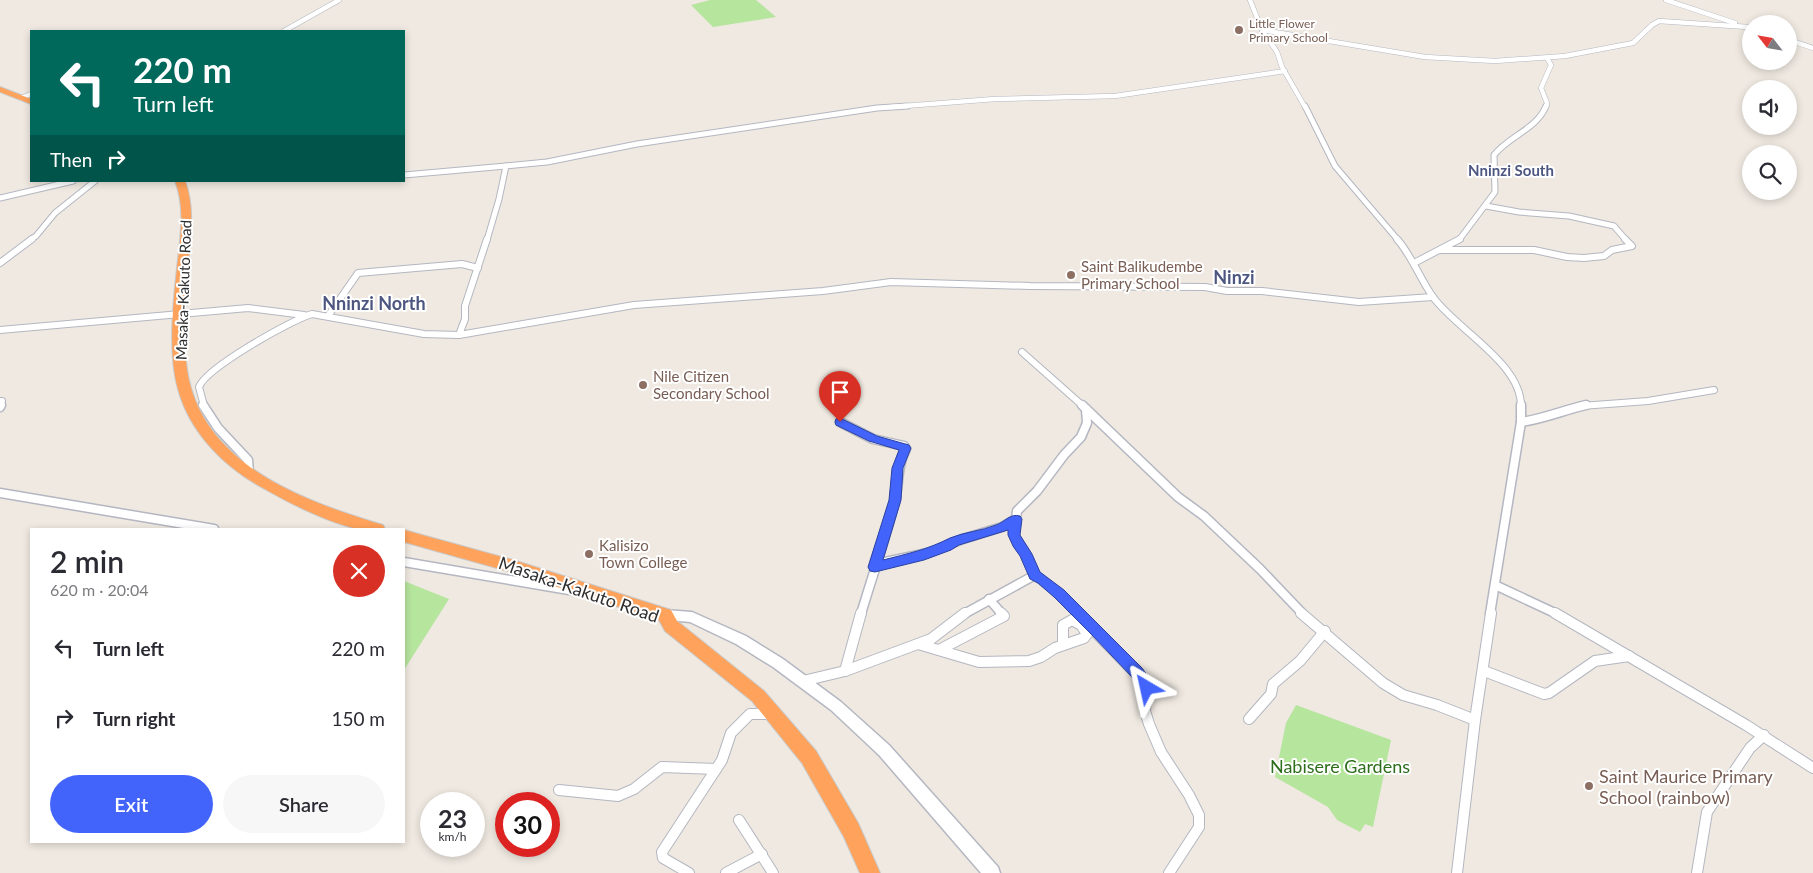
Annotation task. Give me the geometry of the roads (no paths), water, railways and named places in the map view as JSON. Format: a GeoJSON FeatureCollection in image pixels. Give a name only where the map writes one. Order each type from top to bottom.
{"type":"FeatureCollection","features":[{"type":"Feature","properties":{"kind":"highway"},"geometry":{"type":"LineString","coordinates":[[0,89],[30,102]]}},
{"type":"Feature","properties":{"kind":"highway","name":"Masaka-Kakuto Road"},"geometry":{"type":"LineString","coordinates":[[180,182],[186,216],[179,347],[185,391],[192,409],[207,434],[249,473],[270,487],[300,502],[375,528]]}},
{"type":"Feature","properties":{"kind":"highway","name":"Masaka-Kakuto Road"},"geometry":{"type":"LineString","coordinates":[[405,536],[513,566],[665,615],[671,626],[758,696],[809,757],[851,830],[870,873]]}},
{"type":"Feature","properties":{"kind":"street"},"geometry":{"type":"LineString","coordinates":[[286,30],[339,0]]}},
{"type":"Feature","properties":{"kind":"street"},"geometry":{"type":"LineString","coordinates":[[1250,0],[1262,30],[1277,52],[1285,72],[1298,92],[1335,166],[1402,245],[1433,297],[1512,376],[1521,399],[1521,422],[1475,720],[1457,873]]}},
{"type":"Feature","properties":{"kind":"street"},"geometry":{"type":"LineString","coordinates":[[1666,0],[1742,25]]}},
{"type":"Feature","properties":{"kind":"street"},"geometry":{"type":"LineString","coordinates":[[1262,30],[1448,59],[1510,61],[1547,58],[1634,43],[1639,40],[1652,24],[1659,21],[1742,27]]}},
{"type":"Feature","properties":{"kind":"street"},"geometry":{"type":"LineString","coordinates":[[1798,43],[1813,48]]}},
{"type":"Feature","properties":{"kind":"street"},"geometry":{"type":"LineString","coordinates":[[1414,263],[1465,235],[1493,196],[1496,188],[1494,155],[1505,142],[1538,122],[1546,107],[1547,103],[1540,95],[1540,91],[1551,65],[1547,58]]}},
{"type":"Feature","properties":{"kind":"street"},"geometry":{"type":"LineString","coordinates":[[405,175],[547,162],[637,144],[878,108],[995,99],[1115,96],[1136,94],[1174,86],[1285,72]]}},
{"type":"Feature","properties":{"kind":"street"},"geometry":{"type":"LineString","coordinates":[[21,98],[30,94]]}},
{"type":"Feature","properties":{"kind":"street"},"geometry":{"type":"LineString","coordinates":[[460,335],[465,319],[464,306],[474,283],[499,200],[506,166]]}},
{"type":"Feature","properties":{"kind":"street"},"geometry":{"type":"LineString","coordinates":[[0,198],[69,182]]}},
{"type":"Feature","properties":{"kind":"street"},"geometry":{"type":"LineString","coordinates":[[0,262],[36,236],[55,213],[94,182]]}},
{"type":"Feature","properties":{"kind":"street"},"geometry":{"type":"LineString","coordinates":[[1440,250],[1534,250],[1575,258],[1596,258],[1604,256],[1612,250],[1632,246],[1614,226],[1569,216],[1519,212],[1486,206]]}},
{"type":"Feature","properties":{"kind":"street"},"geometry":{"type":"LineString","coordinates":[[328,316],[358,273],[462,264],[478,268]]}},
{"type":"Feature","properties":{"kind":"street"},"geometry":{"type":"LineString","coordinates":[[0,334],[4,330],[248,308],[328,316],[424,334],[460,335],[634,306],[823,292],[891,282],[1037,286],[1205,287],[1228,291],[1262,292],[1373,303],[1433,297]]}},
{"type":"Feature","properties":{"kind":"street"},"geometry":{"type":"LineString","coordinates":[[249,473],[248,460],[224,436],[204,406],[199,386],[207,376],[254,345],[306,315]]}},
{"type":"Feature","properties":{"kind":"street"},"geometry":{"type":"LineString","coordinates":[[1022,352],[1086,408],[1178,497],[1204,516],[1260,568],[1299,611],[1325,631],[1376,678],[1392,690],[1475,720]]}},
{"type":"Feature","properties":{"kind":"street"},"geometry":{"type":"LineString","coordinates":[[1521,422],[1537,420],[1580,405],[1648,401],[1714,390]]}},
{"type":"Feature","properties":{"kind":"street"},"geometry":{"type":"LineString","coordinates":[[0,401],[2,401],[0,407]]}},
{"type":"Feature","properties":{"kind":"street"},"geometry":{"type":"LineString","coordinates":[[1086,408],[1087,423],[1081,437],[1064,455],[1037,491],[1016,511],[1014,535],[1019,546],[1026,554],[1035,575],[1059,594],[1147,685],[1145,711],[1149,724],[1161,752],[1199,814],[1199,827],[1169,873]]}},
{"type":"Feature","properties":{"kind":"street"},"geometry":{"type":"LineString","coordinates":[[840,422],[873,438],[905,448],[898,468],[895,500],[855,626],[844,671]]}},
{"type":"Feature","properties":{"kind":"street"},"geometry":{"type":"LineString","coordinates":[[0,493],[208,528]]}},
{"type":"Feature","properties":{"kind":"street"},"geometry":{"type":"LineString","coordinates":[[875,567],[947,547],[955,542],[1002,528],[1016,519]]}},
{"type":"Feature","properties":{"kind":"street"},"geometry":{"type":"LineString","coordinates":[[405,562],[606,596]]}},
{"type":"Feature","properties":{"kind":"street"},"geometry":{"type":"LineString","coordinates":[[803,681],[844,671],[936,636],[970,609],[1035,575]]}},
{"type":"Feature","properties":{"kind":"street"},"geometry":{"type":"LineString","coordinates":[[1495,585],[1509,590],[1573,623],[1764,735],[1813,768]]}},
{"type":"Feature","properties":{"kind":"street"},"geometry":{"type":"LineString","coordinates":[[939,650],[1004,616],[989,599]]}},
{"type":"Feature","properties":{"kind":"street"},"geometry":{"type":"LineString","coordinates":[[665,615],[692,617],[741,640],[803,681],[850,718],[884,750],[992,873]]}},
{"type":"Feature","properties":{"kind":"street"},"geometry":{"type":"LineString","coordinates":[[1249,719],[1271,694],[1273,684],[1300,660],[1325,631]]}},
{"type":"Feature","properties":{"kind":"street"},"geometry":{"type":"LineString","coordinates":[[918,644],[979,662],[1029,661],[1041,658],[1063,645]]}},
{"type":"Feature","properties":{"kind":"street"},"geometry":{"type":"LineString","coordinates":[[1484,671],[1544,694],[1549,693],[1595,660],[1630,656]]}},
{"type":"Feature","properties":{"kind":"street"},"geometry":{"type":"LineString","coordinates":[[689,873],[664,858],[662,852],[722,760],[731,733],[745,718],[754,713],[774,714]]}},
{"type":"Feature","properties":{"kind":"street"},"geometry":{"type":"LineString","coordinates":[[1697,873],[1707,812],[1750,748],[1764,735]]}},
{"type":"Feature","properties":{"kind":"street"},"geometry":{"type":"LineString","coordinates":[[559,790],[618,796],[634,789],[662,767],[716,769]]}},
{"type":"Feature","properties":{"kind":"street"},"geometry":{"type":"LineString","coordinates":[[739,820],[773,873]]}},
{"type":"Feature","properties":{"kind":"street"},"geometry":{"type":"LineString","coordinates":[[726,873],[762,854]]}},
{"type":"Feature","properties":{"kind":"place","name":"Little Flower Primary School"},"geometry":{"type":"Point","coordinates":[1239,30]}},
{"type":"Feature","properties":{"kind":"place","name":"Saint Balikudembe Primary School"},"geometry":{"type":"Point","coordinates":[1071,275]}},
{"type":"Feature","properties":{"kind":"place","name":"Nile Citizen Secondary School"},"geometry":{"type":"Point","coordinates":[643,385]}},
{"type":"Feature","properties":{"kind":"place","name":"Kalisizo Town College"},"geometry":{"type":"Point","coordinates":[589,554]}},
{"type":"Feature","properties":{"kind":"place","name":"Saint Maurice Primary School (rainbow)"},"geometry":{"type":"Point","coordinates":[1589,786]}},
{"type":"Feature","properties":{"kind":"district","name":"Nninzi South"},"geometry":{"type":"Point","coordinates":[1511,170]}},
{"type":"Feature","properties":{"kind":"district","name":"Ninzi"},"geometry":{"type":"Point","coordinates":[1234,277]}},
{"type":"Feature","properties":{"kind":"district","name":"Nninzi North"},"geometry":{"type":"Point","coordinates":[374,303]}},
{"type":"Feature","properties":{"kind":"park label","name":"Nabisere Gardens"},"geometry":{"type":"Point","coordinates":[1340,766]}}]}
